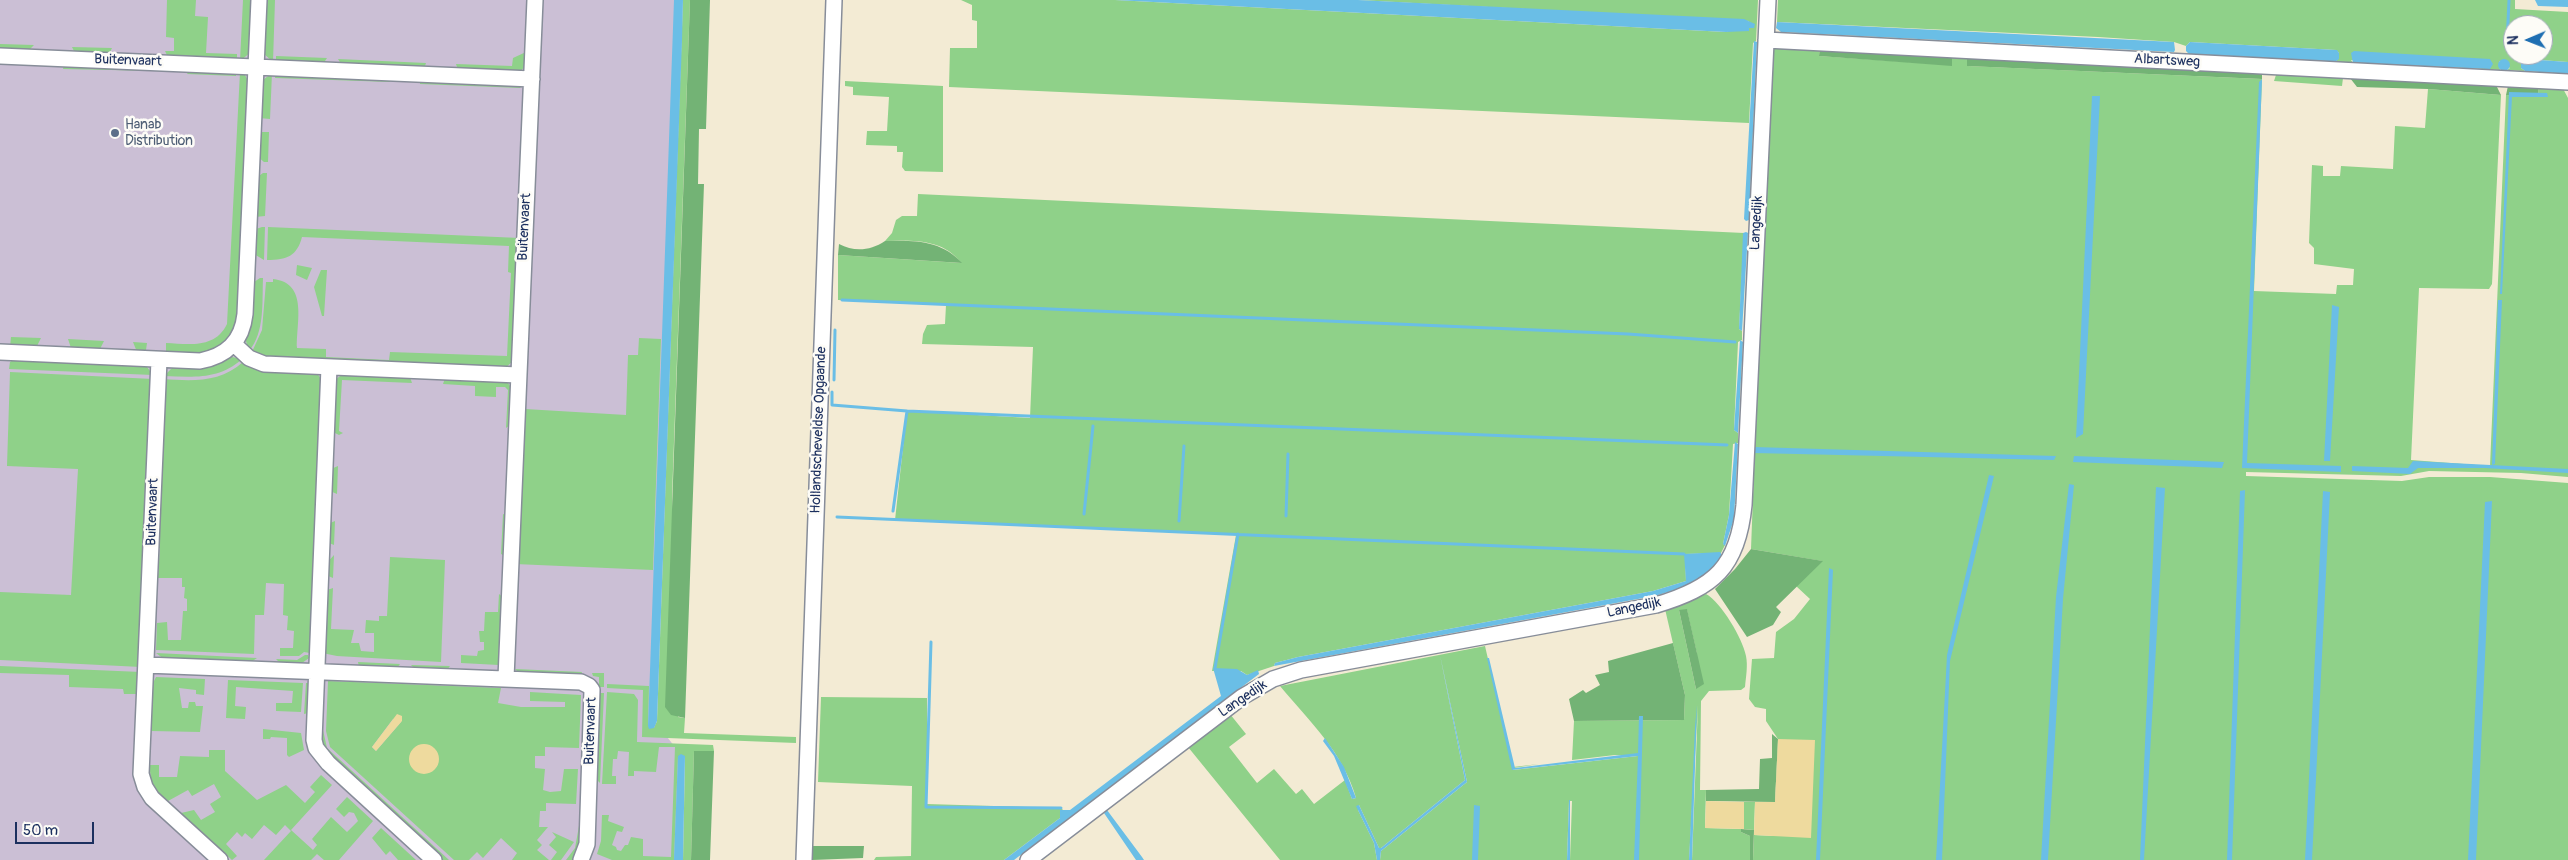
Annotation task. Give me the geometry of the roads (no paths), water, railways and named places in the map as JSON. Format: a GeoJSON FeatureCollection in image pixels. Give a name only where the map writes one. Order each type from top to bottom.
{"type":"FeatureCollection","features":[{"type":"Feature","properties":{"kind":"street"},"geometry":{"type":"LineString","coordinates":[[0,352],[200,361],[220,356],[234,344],[242,330],[245,314],[259,0]]}},
{"type":"Feature","properties":{"kind":"street","name":"Buitenvaart"},"geometry":{"type":"LineString","coordinates":[[506,678],[535,0]]}},
{"type":"Feature","properties":{"kind":"street","name":"Hollandscheveldse Opgaande"},"geometry":{"type":"LineString","coordinates":[[804,860],[834,0]]}},
{"type":"Feature","properties":{"kind":"street","name":"Langedijk"},"geometry":{"type":"LineString","coordinates":[[1028,860],[1242,696],[1273,679],[1301,670],[1656,605],[1696,591],[1726,565],[1735,549],[1741,528],[1744,505],[1768,0]]}},
{"type":"Feature","properties":{"kind":"street","name":"Albartsweg"},"geometry":{"type":"LineString","coordinates":[[1766,40],[2568,82]]}},
{"type":"Feature","properties":{"kind":"street","name":"Buitenvaart"},"geometry":{"type":"LineString","coordinates":[[0,56],[532,79]]}},
{"type":"Feature","properties":{"kind":"street"},"geometry":{"type":"LineString","coordinates":[[234,344],[249,358],[264,364],[518,375]]}},
{"type":"Feature","properties":{"kind":"street","name":"Buitenvaart"},"geometry":{"type":"LineString","coordinates":[[159,360],[141,774],[145,787],[152,798],[220,860]]}},
{"type":"Feature","properties":{"kind":"street"},"geometry":{"type":"LineString","coordinates":[[329,367],[315,670],[314,740],[316,748],[328,763],[434,860]]}},
{"type":"Feature","properties":{"kind":"street","name":"Buitenvaart"},"geometry":{"type":"LineString","coordinates":[[146,664],[581,682],[592,690],[587,844],[581,860]]}},
{"type":"Feature","properties":{"kind":"water"},"geometry":{"type":"Polygon","coordinates":[[[674,0],[683,0],[682,41],[657,721],[654,728],[649,729],[648,726],[674,0]]]}},
{"type":"Feature","properties":{"kind":"water"},"geometry":{"type":"Polygon","coordinates":[[[1115,0],[1358,0],[1744,19],[1755,24],[1754,28],[1749,28],[1749,31],[1726,32],[1115,0]]]}},
{"type":"Feature","properties":{"kind":"water"},"geometry":{"type":"Polygon","coordinates":[[[2535,0],[2568,0],[2568,7],[2538,6],[2535,0]]]}},
{"type":"Feature","properties":{"kind":"water"},"geometry":{"type":"Polygon","coordinates":[[[1777,22],[2174,42],[2175,50],[2174,52],[1781,32],[1776,28],[1777,22]]]}},
{"type":"Feature","properties":{"kind":"water"},"geometry":{"type":"Polygon","coordinates":[[[1754,41],[1757,42],[1749,220],[1746,221],[1744,219],[1754,41]]]}},
{"type":"Feature","properties":{"kind":"water"},"geometry":{"type":"Polygon","coordinates":[[[2190,42],[2337,50],[2339,59],[2335,62],[2189,54],[2186,51],[2186,46],[2190,42]]]}},
{"type":"Feature","properties":{"kind":"water"},"geometry":{"type":"Polygon","coordinates":[[[2354,51],[2490,59],[2493,64],[2490,69],[2353,63],[2351,53],[2354,51]]]}},
{"type":"Feature","properties":{"kind":"water"},"geometry":{"type":"Polygon","coordinates":[[[2502,59],[2503,65],[2510,65],[2506,71],[2502,71],[2498,67],[2498,63],[2502,59]]]}},
{"type":"Feature","properties":{"kind":"water"},"geometry":{"type":"Polygon","coordinates":[[[2553,61],[2568,62],[2568,74],[2525,71],[2521,68],[2521,65],[2553,65],[2553,61]]]}},
{"type":"Feature","properties":{"kind":"water"},"geometry":{"type":"Polygon","coordinates":[[[2262,79],[2247,463],[2341,466],[2341,472],[2242,468],[2259,82],[2262,79]]]}},
{"type":"Feature","properties":{"kind":"water"},"geometry":{"type":"Polygon","coordinates":[[[2509,92],[2547,93],[2548,97],[2512,97],[2502,294],[2500,294],[2509,92]]]}},
{"type":"Feature","properties":{"kind":"water"},"geometry":{"type":"Polygon","coordinates":[[[2092,96],[2100,96],[2083,434],[2076,438],[2092,96]]]}},
{"type":"Feature","properties":{"kind":"water"},"geometry":{"type":"Polygon","coordinates":[[[1743,233],[1748,233],[1742,331],[1739,329],[1743,233]]]}},
{"type":"Feature","properties":{"kind":"water"},"geometry":{"type":"Polygon","coordinates":[[[2498,300],[2502,300],[2495,464],[2492,465],[2498,300]]]}},
{"type":"Feature","properties":{"kind":"water"},"geometry":{"type":"Polygon","coordinates":[[[2332,305],[2339,307],[2330,461],[2324,461],[2332,305]]]}},
{"type":"Feature","properties":{"kind":"water"},"geometry":{"type":"Polygon","coordinates":[[[1740,340],[1743,342],[1738,433],[1734,430],[1740,340]]]}},
{"type":"Feature","properties":{"kind":"water"},"geometry":{"type":"Polygon","coordinates":[[[1735,442],[1738,444],[1734,519],[1725,546],[1723,544],[1729,515],[1735,442]]]}},
{"type":"Feature","properties":{"kind":"water"},"geometry":{"type":"Polygon","coordinates":[[[1754,447],[2056,456],[2054,460],[1754,453],[1754,447]]]}},
{"type":"Feature","properties":{"kind":"water"},"geometry":{"type":"Polygon","coordinates":[[[2074,456],[2224,462],[2222,468],[2073,462],[2074,456]]]}},
{"type":"Feature","properties":{"kind":"water"},"geometry":{"type":"Polygon","coordinates":[[[2413,461],[2568,469],[2568,473],[2485,468],[2418,468],[2410,474],[2352,471],[2352,466],[2408,468],[2413,461]]]}},
{"type":"Feature","properties":{"kind":"water"},"geometry":{"type":"Polygon","coordinates":[[[1989,475],[1994,476],[1950,661],[1942,860],[1936,860],[1947,655],[1989,475]]]}},
{"type":"Feature","properties":{"kind":"water"},"geometry":{"type":"Polygon","coordinates":[[[2069,484],[2074,485],[2063,599],[2048,860],[2041,860],[2056,597],[2069,484]]]}},
{"type":"Feature","properties":{"kind":"water"},"geometry":{"type":"Polygon","coordinates":[[[2156,487],[2165,488],[2144,860],[2140,860],[2156,487]]]}},
{"type":"Feature","properties":{"kind":"water"},"geometry":{"type":"Polygon","coordinates":[[[2245,490],[2232,860],[2227,860],[2240,491],[2245,490]]]}},
{"type":"Feature","properties":{"kind":"water"},"geometry":{"type":"Polygon","coordinates":[[[2323,491],[2330,492],[2312,860],[2305,860],[2323,491]]]}},
{"type":"Feature","properties":{"kind":"water"},"geometry":{"type":"Polygon","coordinates":[[[2492,501],[2476,860],[2468,860],[2485,502],[2492,501]]]}},
{"type":"Feature","properties":{"kind":"water"},"geometry":{"type":"Polygon","coordinates":[[[1720,552],[1722,555],[1716,564],[1701,577],[1683,587],[1654,596],[1274,666],[1275,663],[1298,657],[1653,591],[1686,581],[1684,554],[1720,552]]]}},
{"type":"Feature","properties":{"kind":"water"},"geometry":{"type":"Polygon","coordinates":[[[1829,568],[1833,570],[1820,860],[1816,860],[1829,568]]]}},
{"type":"Feature","properties":{"kind":"water"},"geometry":{"type":"Polygon","coordinates":[[[1440,655],[1467,782],[1381,851],[1380,860],[1377,860],[1374,843],[1356,806],[1359,805],[1379,848],[1381,848],[1465,780],[1440,655]]]}},
{"type":"Feature","properties":{"kind":"water"},"geometry":{"type":"Polygon","coordinates":[[[1487,658],[1489,658],[1515,768],[1638,753],[1639,716],[1643,716],[1639,860],[1634,860],[1638,756],[1512,770],[1487,658]]]}},
{"type":"Feature","properties":{"kind":"water"},"geometry":{"type":"Polygon","coordinates":[[[1213,668],[1237,669],[1247,675],[1258,670],[1259,674],[1014,860],[1004,860],[1060,818],[1060,810],[1070,810],[1221,696],[1213,668]]]}},
{"type":"Feature","properties":{"kind":"water"},"geometry":{"type":"Polygon","coordinates":[[[1697,705],[1692,860],[1689,860],[1695,727],[1697,705]]]}},
{"type":"Feature","properties":{"kind":"water"},"geometry":{"type":"Polygon","coordinates":[[[1325,738],[1344,767],[1356,798],[1352,799],[1334,756],[1323,741],[1325,738]]]}},
{"type":"Feature","properties":{"kind":"water"},"geometry":{"type":"Polygon","coordinates":[[[681,754],[685,756],[683,860],[674,860],[678,756],[681,754]]]}},
{"type":"Feature","properties":{"kind":"water"},"geometry":{"type":"Polygon","coordinates":[[[1569,800],[1570,860],[1567,860],[1569,800]]]}},
{"type":"Feature","properties":{"kind":"water"},"geometry":{"type":"Polygon","coordinates":[[[1474,805],[1480,806],[1478,860],[1472,860],[1474,805]]]}},
{"type":"Feature","properties":{"kind":"water"},"geometry":{"type":"Polygon","coordinates":[[[1107,810],[1144,860],[1136,860],[1104,813],[1107,810]]]}},
{"type":"Feature","properties":{"kind":"waterway"},"geometry":{"type":"LineString","coordinates":[[2508,15],[2509,0]]}},
{"type":"Feature","properties":{"kind":"waterway"},"geometry":{"type":"LineString","coordinates":[[842,300],[1628,334],[1735,342]]}},
{"type":"Feature","properties":{"kind":"waterway"},"geometry":{"type":"LineString","coordinates":[[834,380],[835,330]]}},
{"type":"Feature","properties":{"kind":"waterway"},"geometry":{"type":"LineString","coordinates":[[832,392],[832,405],[907,411]]}},
{"type":"Feature","properties":{"kind":"waterway"},"geometry":{"type":"LineString","coordinates":[[893,511],[907,411],[1727,445]]}},
{"type":"Feature","properties":{"kind":"waterway"},"geometry":{"type":"LineString","coordinates":[[1084,514],[1093,426]]}},
{"type":"Feature","properties":{"kind":"waterway"},"geometry":{"type":"LineString","coordinates":[[1179,521],[1184,446]]}},
{"type":"Feature","properties":{"kind":"waterway"},"geometry":{"type":"LineString","coordinates":[[1286,516],[1288,454]]}},
{"type":"Feature","properties":{"kind":"waterway"},"geometry":{"type":"LineString","coordinates":[[837,517],[1684,554]]}},
{"type":"Feature","properties":{"kind":"waterway"},"geometry":{"type":"LineString","coordinates":[[1215,668],[1238,534]]}},
{"type":"Feature","properties":{"kind":"waterway"},"geometry":{"type":"LineString","coordinates":[[931,642],[926,807],[1061,808]]}},
{"type":"Feature","properties":{"kind":"place","name":"Hanab Distribution"},"geometry":{"type":"Point","coordinates":[115,133]}}]}
